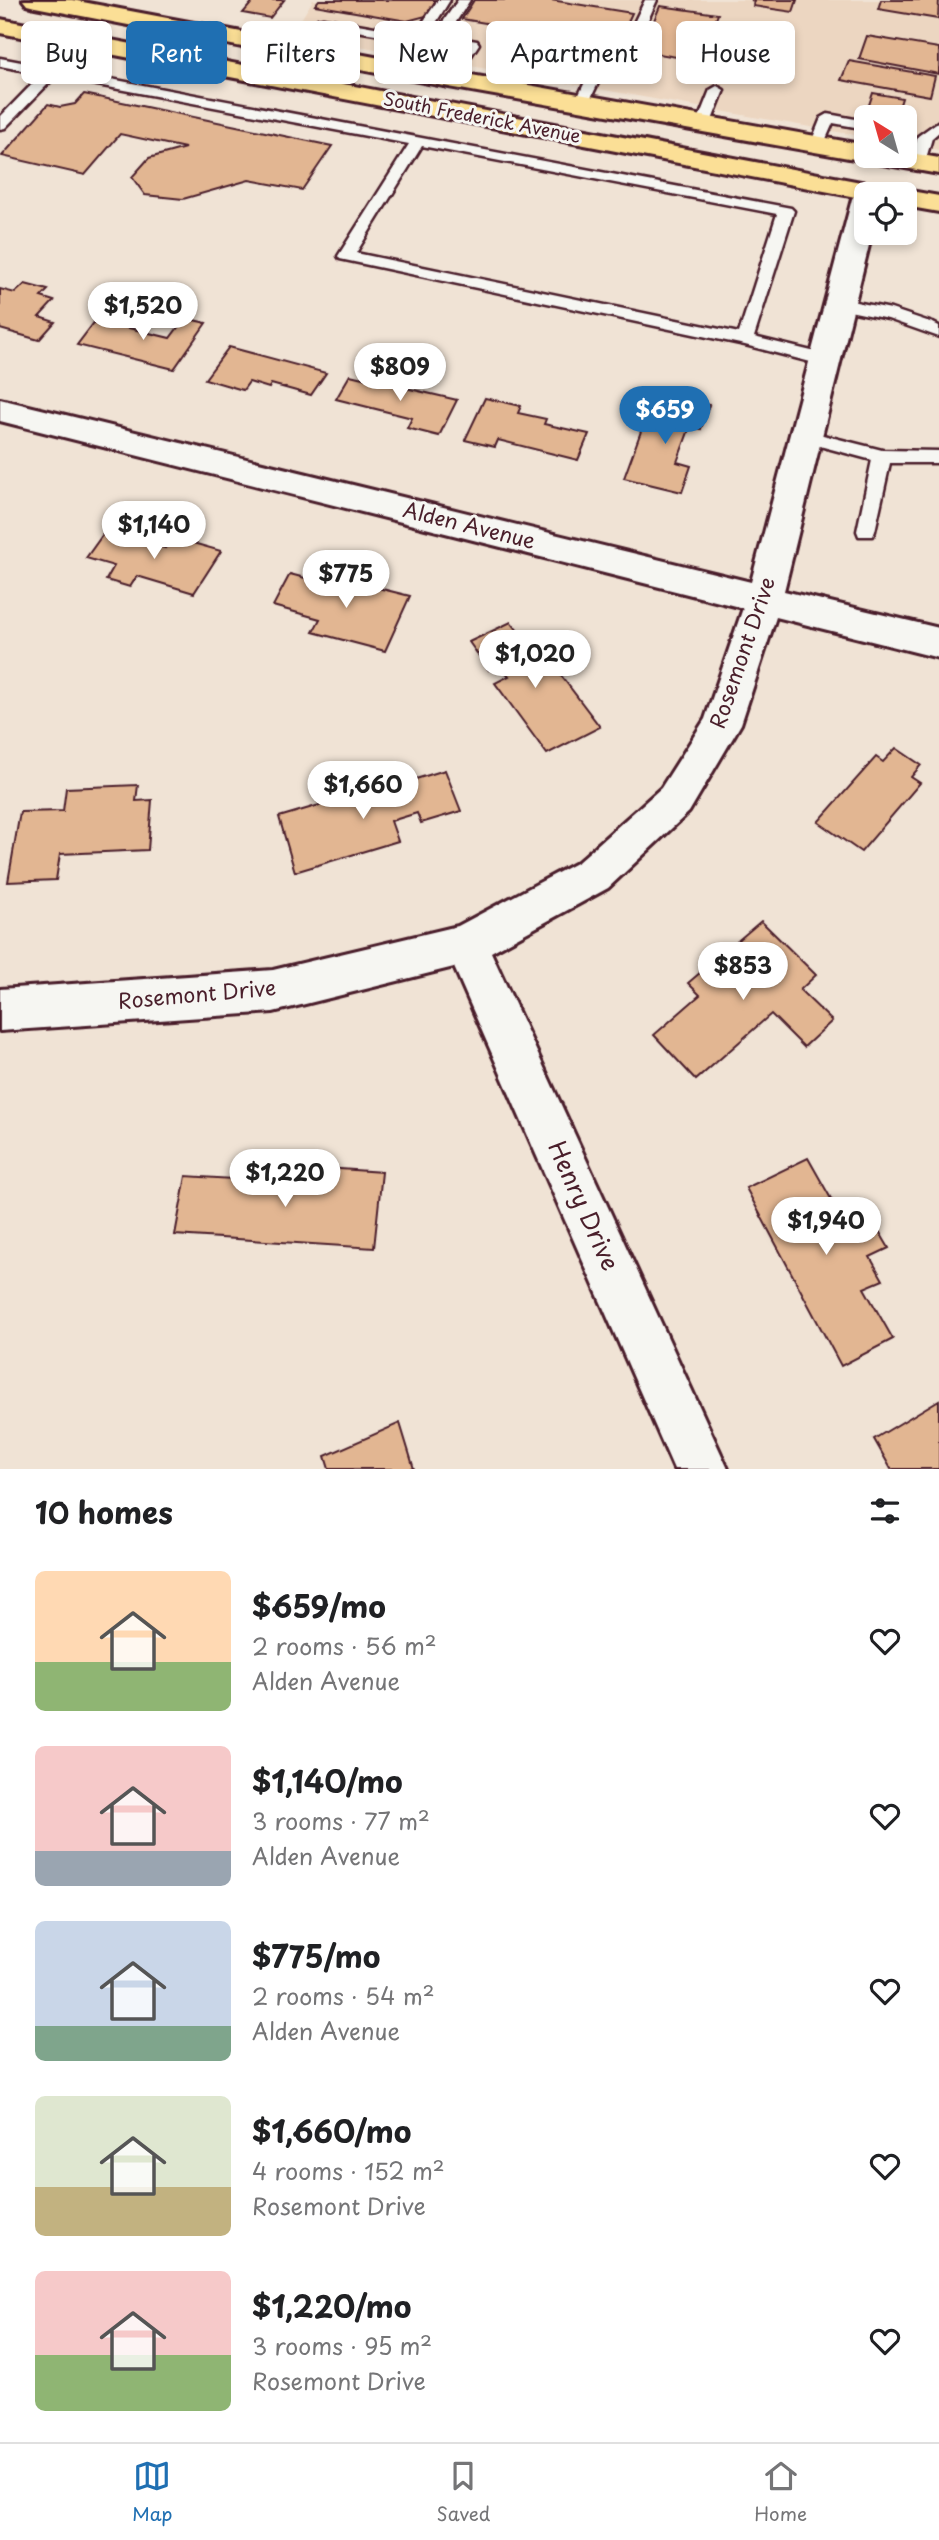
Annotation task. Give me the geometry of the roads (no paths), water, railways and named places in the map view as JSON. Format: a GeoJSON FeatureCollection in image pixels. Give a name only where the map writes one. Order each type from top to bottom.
{"type":"FeatureCollection","features":[{"type":"Feature","properties":{"kind":"main road","name":"South Frederick Avenue"},"geometry":{"type":"LineString","coordinates":[[35,0],[241,39]]}},
{"type":"Feature","properties":{"kind":"main road","name":"South Frederick Avenue"},"geometry":{"type":"LineString","coordinates":[[0,26],[854,192]]}},
{"type":"Feature","properties":{"kind":"main road","name":"South Frederick Avenue"},"geometry":{"type":"LineString","coordinates":[[472,83],[854,151]]}},
{"type":"Feature","properties":{"kind":"main road"},"geometry":{"type":"LineString","coordinates":[[917,200],[939,204]]}},
{"type":"Feature","properties":{"kind":"street","name":"Rosemont Drive"},"geometry":{"type":"LineString","coordinates":[[0,1010],[273,991],[465,944],[593,875],[675,800],[722,724],[764,600],[857,245]]}},
{"type":"Feature","properties":{"kind":"street","name":"Alden Avenue"},"geometry":{"type":"LineString","coordinates":[[0,410],[939,643]]}},
{"type":"Feature","properties":{"kind":"street","name":"Henry Drive"},"geometry":{"type":"LineString","coordinates":[[465,944],[701,1469]]}},
{"type":"Feature","properties":{"kind":"lane"},"geometry":{"type":"LineString","coordinates":[[360,29],[419,39],[444,0]]}},
{"type":"Feature","properties":{"kind":"lane"},"geometry":{"type":"LineString","coordinates":[[450,21],[464,0]]}},
{"type":"Feature","properties":{"kind":"lane"},"geometry":{"type":"LineString","coordinates":[[582,103],[598,68],[618,71],[651,0]]}},
{"type":"Feature","properties":{"kind":"lane"},"geometry":{"type":"LineString","coordinates":[[0,62],[21,66]]}},
{"type":"Feature","properties":{"kind":"lane"},"geometry":{"type":"LineString","coordinates":[[112,83],[786,211],[745,340]]}},
{"type":"Feature","properties":{"kind":"lane"},"geometry":{"type":"LineString","coordinates":[[0,125],[40,84]]}},
{"type":"Feature","properties":{"kind":"lane"},"geometry":{"type":"LineString","coordinates":[[703,125],[717,90]]}},
{"type":"Feature","properties":{"kind":"lane"},"geometry":{"type":"LineString","coordinates":[[817,145],[828,118],[854,123]]}},
{"type":"Feature","properties":{"kind":"lane"},"geometry":{"type":"LineString","coordinates":[[929,164],[920,135],[939,125]]}},
{"type":"Feature","properties":{"kind":"lane"},"geometry":{"type":"LineString","coordinates":[[418,141],[346,256],[745,340],[826,360]]}},
{"type":"Feature","properties":{"kind":"lane"},"geometry":{"type":"LineString","coordinates":[[841,304],[877,310],[919,322],[939,331]]}},
{"type":"Feature","properties":{"kind":"lane"},"geometry":{"type":"LineString","coordinates":[[807,437],[882,456],[939,457]]}},
{"type":"Feature","properties":{"kind":"lane"},"geometry":{"type":"LineString","coordinates":[[866,531],[882,456]]}}]}
